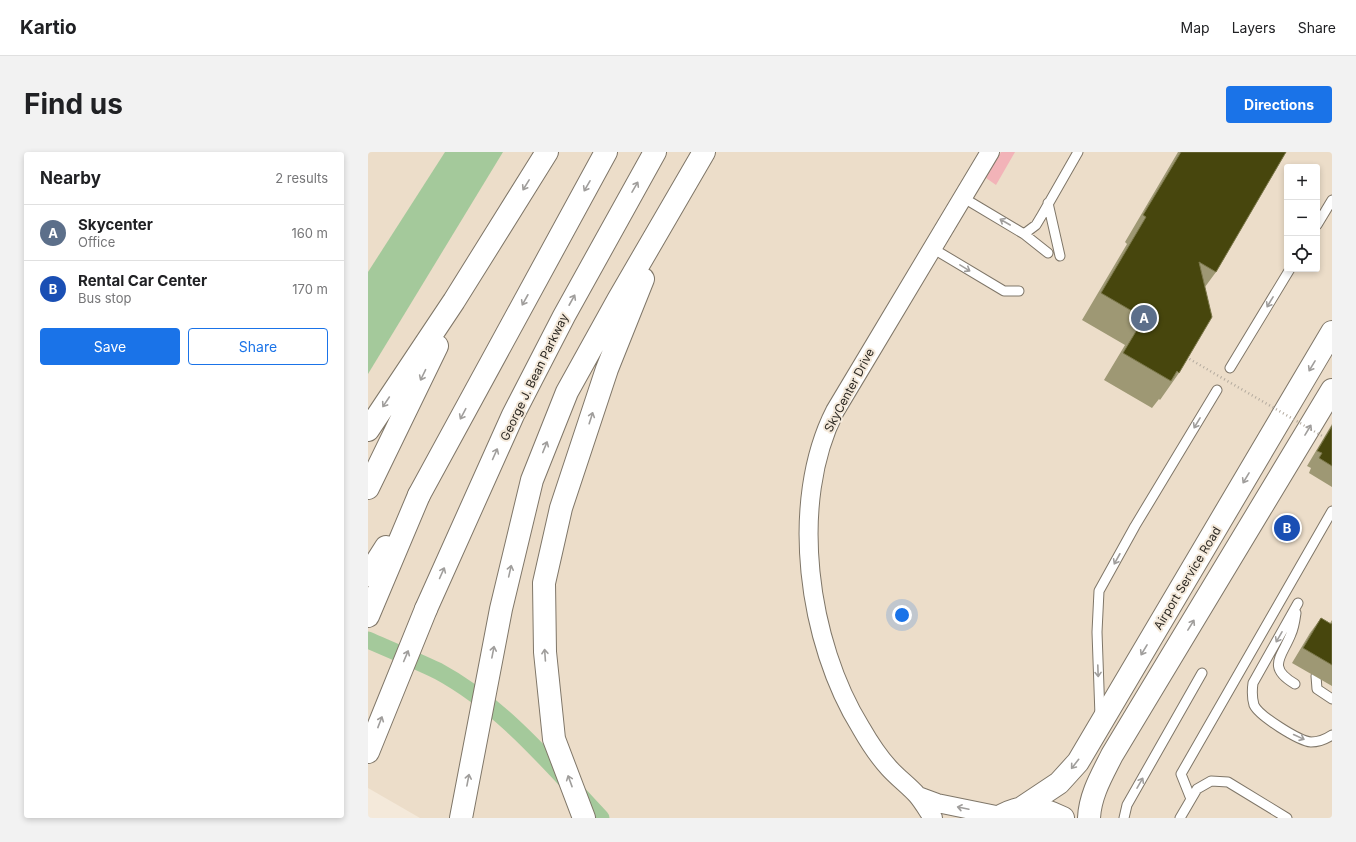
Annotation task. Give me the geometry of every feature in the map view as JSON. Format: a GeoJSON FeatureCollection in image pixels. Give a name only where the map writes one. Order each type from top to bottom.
{"type":"FeatureCollection","features":[{"type":"Feature","properties":{"kind":"main road"},"geometry":{"type":"LineString","coordinates":[[368,430],[547,152]]}},
{"type":"Feature","properties":{"kind":"main road"},"geometry":{"type":"LineString","coordinates":[[368,616],[373,584],[419,495],[606,152]]}},
{"type":"Feature","properties":{"kind":"main road","name":"George J. Bean Parkway"},"geometry":{"type":"LineString","coordinates":[[368,752],[426,608],[513,415],[564,316],[655,152]]}},
{"type":"Feature","properties":{"kind":"main road"},"geometry":{"type":"LineString","coordinates":[[584,818],[554,739],[545,652],[544,583],[561,508],[607,369],[640,286],[701,157]]}},
{"type":"Feature","properties":{"kind":"main road"},"geometry":{"type":"LineString","coordinates":[[461,818],[501,609],[532,480],[567,392],[618,300],[701,157]]}},
{"type":"Feature","properties":{"kind":"main road"},"geometry":{"type":"LineString","coordinates":[[368,488],[484,252]]}},
{"type":"Feature","properties":{"kind":"main road","name":"Airport Service Road"},"geometry":{"type":"LineString","coordinates":[[999,817],[1023,807],[1059,783],[1078,762],[1332,332]]}},
{"type":"Feature","properties":{"kind":"main road"},"geometry":{"type":"LineString","coordinates":[[1089,818],[1090,807],[1098,782],[1112,755],[1332,390]]}},
{"type":"Feature","properties":{"kind":"main road"},"geometry":{"type":"LineString","coordinates":[[1023,807],[1046,810],[1062,818]]}},
{"type":"Feature","properties":{"kind":"street","name":"SkyCenter Drive"},"geometry":{"type":"LineString","coordinates":[[933,818],[918,796],[888,768],[853,715],[842,692],[825,648],[815,607],[809,542],[815,476],[829,422],[855,376],[990,152]]}},
{"type":"Feature","properties":{"kind":"street","name":"SkyCenter Drive"},"geometry":{"type":"LineString","coordinates":[[918,796],[999,817]]}},
{"type":"Feature","properties":{"kind":"lane"},"geometry":{"type":"LineString","coordinates":[[1024,234],[1036,225],[1078,152]]}},
{"type":"Feature","properties":{"kind":"lane"},"geometry":{"type":"LineString","coordinates":[[962,197],[1024,234],[1048,254]]}},
{"type":"Feature","properties":{"kind":"lane"},"geometry":{"type":"LineString","coordinates":[[1320,220],[1332,200]]}},
{"type":"Feature","properties":{"kind":"lane"},"geometry":{"type":"LineString","coordinates":[[1048,204],[1060,256]]}},
{"type":"Feature","properties":{"kind":"lane"},"geometry":{"type":"LineString","coordinates":[[932,248],[1004,291],[1019,291]]}},
{"type":"Feature","properties":{"kind":"lane"},"geometry":{"type":"LineString","coordinates":[[1230,368],[1288,272]]}},
{"type":"Feature","properties":{"kind":"lane"},"geometry":{"type":"LineString","coordinates":[[1100,723],[1097,632],[1099,591],[1135,526],[1217,390]]}},
{"type":"Feature","properties":{"kind":"lane"},"geometry":{"type":"LineString","coordinates":[[1191,799],[1181,774],[1332,511]]}},
{"type":"Feature","properties":{"kind":"lane"},"geometry":{"type":"LineString","coordinates":[[1295,684],[1285,678],[1278,666],[1279,657],[1292,634],[1298,603],[1253,683],[1252,693],[1255,706],[1261,714],[1276,724],[1310,742],[1322,740],[1332,735]]}},
{"type":"Feature","properties":{"kind":"lane"},"geometry":{"type":"LineString","coordinates":[[1124,818],[1127,805],[1202,673]]}},
{"type":"Feature","properties":{"kind":"lane"},"geometry":{"type":"LineString","coordinates":[[1316,676],[1317,689],[1332,699]]}},
{"type":"Feature","properties":{"kind":"lane"},"geometry":{"type":"LineString","coordinates":[[1180,818],[1197,789],[1211,781],[1228,782],[1287,818]]}},
{"type":"Feature","properties":{"kind":"path"},"geometry":{"type":"LineString","coordinates":[[1185,357],[1324,438]]}},
{"type":"Feature","properties":{"kind":"shaded area"},"geometry":{"type":"Polygon","coordinates":[[[368,152],[1332,152],[1332,818],[420,818],[368,788],[368,152]]]}},
{"type":"Feature","properties":{"kind":"shaded area"},"geometry":{"type":"Polygon","coordinates":[[[445,152],[503,152],[368,374],[368,272],[445,152]]]}},
{"type":"Feature","properties":{"kind":"shaded area"},"geometry":{"type":"Polygon","coordinates":[[[1001,152],[1015,152],[996,185],[986,178],[1001,152]]]}},
{"type":"Feature","properties":{"kind":"building"},"geometry":{"type":"Polygon","coordinates":[[[1181,152],[1286,152],[1216,272],[1199,262],[1212,317],[1179,373],[1177,371],[1171,381],[1123,353],[1144,318],[1101,293],[1146,217],[1143,215],[1181,152]]]}},
{"type":"Feature","properties":{"kind":"building"},"geometry":{"type":"Polygon","coordinates":[[[1332,426],[1332,466],[1319,458],[1322,453],[1317,451],[1332,426]]]}},
{"type":"Feature","properties":{"kind":"building"},"geometry":{"type":"Polygon","coordinates":[[[1321,618],[1331,624],[1332,623],[1332,665],[1303,648],[1321,618]]]}},
{"type":"Feature","properties":{"kind":"waterway"},"geometry":{"type":"LineString","coordinates":[[368,640],[438,671],[462,685],[484,701],[545,757],[601,818]]}},
{"type":"Feature","properties":{"kind":"place","name":"Skycenter"},"geometry":{"type":"Point","coordinates":[1144,318]}},
{"type":"Feature","properties":{"kind":"place","name":"Rental Car Center"},"geometry":{"type":"Point","coordinates":[1287,528]}}]}
